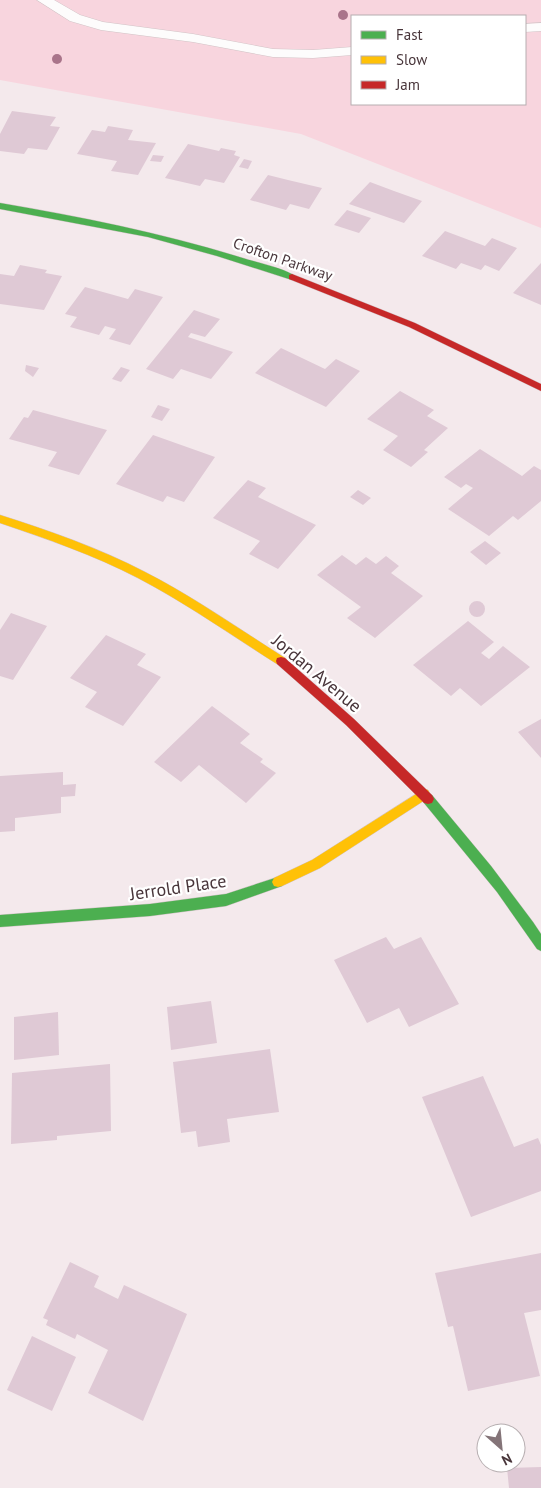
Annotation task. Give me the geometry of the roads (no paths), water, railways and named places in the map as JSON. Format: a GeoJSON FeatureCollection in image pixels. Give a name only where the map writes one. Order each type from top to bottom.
{"type":"FeatureCollection","features":[{"type":"Feature","properties":{"kind":"street","name":"Crofton Parkway"},"geometry":{"type":"LineString","coordinates":[[0,206],[117,227],[207,249],[299,278],[391,314],[480,355],[541,388]]}},
{"type":"Feature","properties":{"kind":"street","name":"Jordan Avenue"},"geometry":{"type":"LineString","coordinates":[[0,519],[80,546],[142,576],[203,611],[274,656],[350,722],[424,794],[473,852],[529,926],[541,945]]}},
{"type":"Feature","properties":{"kind":"street","name":"Jerrold Place"},"geometry":{"type":"LineString","coordinates":[[0,921],[150,910],[226,900],[277,882],[316,864],[424,794]]}},
{"type":"Feature","properties":{"kind":"lane"},"geometry":{"type":"LineString","coordinates":[[44,0],[75,18],[110,27],[192,38],[273,53],[313,54],[351,51]]}},
{"type":"Feature","properties":{"kind":"lane"},"geometry":{"type":"LineString","coordinates":[[526,28],[541,27]]}}]}
